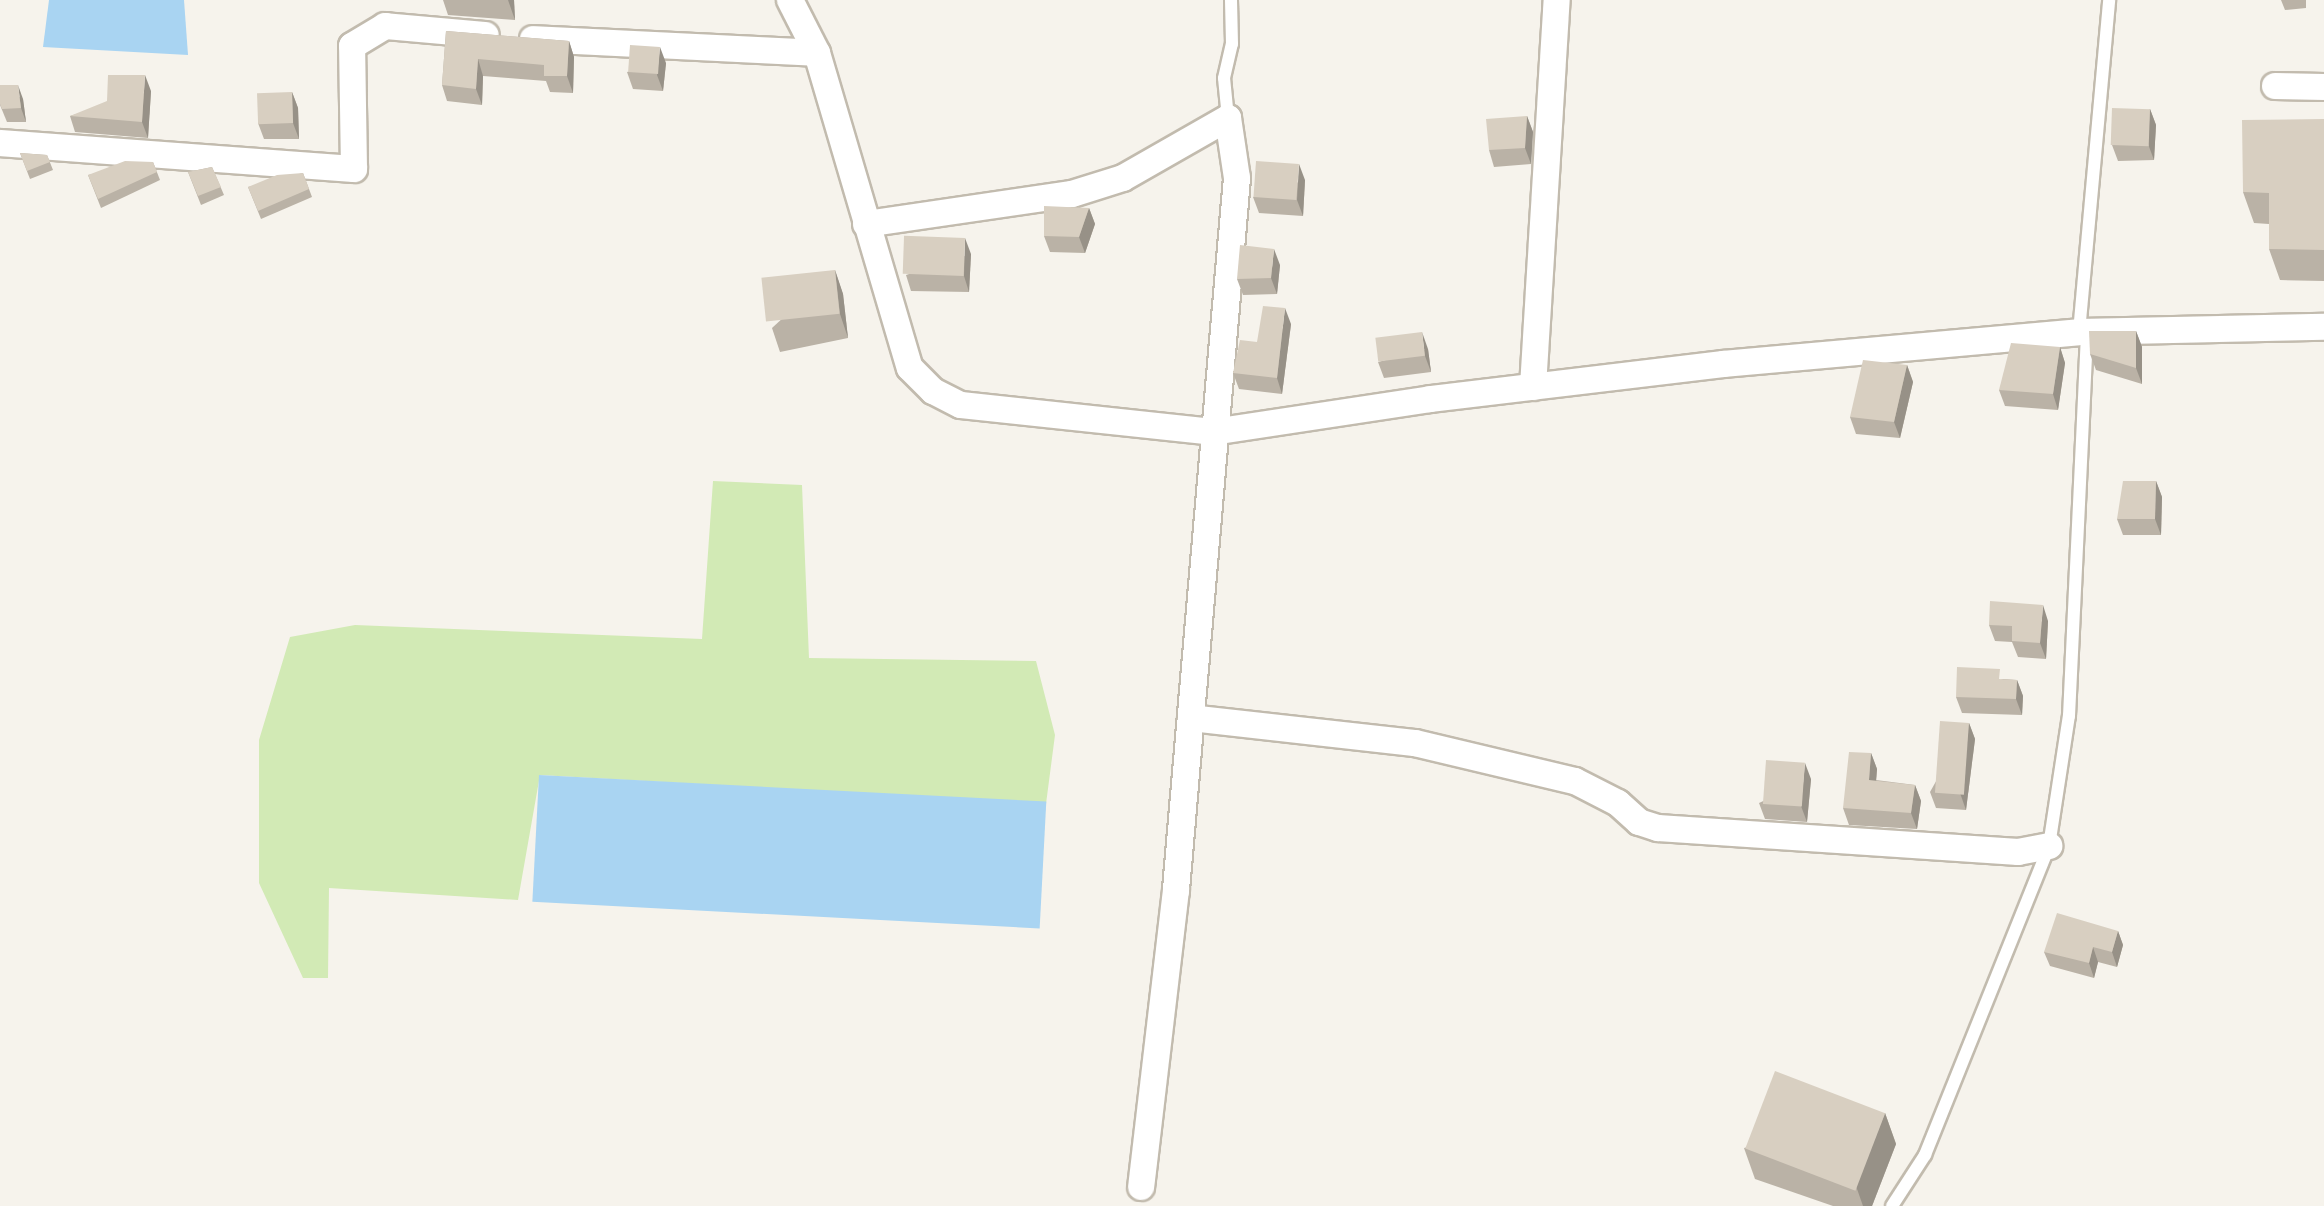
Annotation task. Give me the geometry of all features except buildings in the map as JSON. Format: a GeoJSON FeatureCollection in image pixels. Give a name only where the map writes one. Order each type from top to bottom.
{"type":"FeatureCollection","features":[{"type":"Feature","properties":{"kind":"street"},"geometry":{"type":"LineString","coordinates":[[790,0],[817,53],[910,368],[933,391],[961,405],[1213,432],[1533,387],[2083,332],[2324,327]]}},
{"type":"Feature","properties":{"kind":"street"},"geometry":{"type":"LineString","coordinates":[[1533,387],[1557,0]]}},
{"type":"Feature","properties":{"kind":"street"},"geometry":{"type":"LineString","coordinates":[[0,143],[354,169],[352,46],[385,26],[623,45],[817,53]]}},
{"type":"Feature","properties":{"kind":"street"},"geometry":{"type":"LineString","coordinates":[[2275,86],[2324,87]]}},
{"type":"Feature","properties":{"kind":"street"},"geometry":{"type":"LineString","coordinates":[[866,224],[1072,194],[1123,178],[1228,118],[1237,178],[1191,718],[1141,1187]]}},
{"type":"Feature","properties":{"kind":"street"},"geometry":{"type":"LineString","coordinates":[[1191,718],[1415,743],[1575,781],[1618,803],[1639,822],[1658,828],[2018,852],[2049,846]]}},
{"type":"Feature","properties":{"kind":"lane"},"geometry":{"type":"LineString","coordinates":[[1228,118],[1224,78],[1232,44],[1231,0]]}},
{"type":"Feature","properties":{"kind":"lane"},"geometry":{"type":"LineString","coordinates":[[1892,1206],[1925,1155],[2049,846],[2069,716],[2083,332],[2109,0]]}},
{"type":"Feature","properties":{"kind":"green space"},"geometry":{"type":"Polygon","coordinates":[[[713,481],[802,485],[809,658],[1036,661],[1055,735],[1046,804],[540,775],[518,900],[329,888],[328,978],[303,978],[259,883],[259,740],[290,637],[355,625],[702,639],[713,481]]]}},
{"type":"Feature","properties":{"kind":"water"},"geometry":{"type":"Polygon","coordinates":[[[49,0],[184,0],[188,55],[43,47],[49,0]]]}},
{"type":"Feature","properties":{"kind":"water"},"geometry":{"type":"Polygon","coordinates":[[[539,775],[1046,802],[1040,928],[532,902],[539,775]]]}}]}
